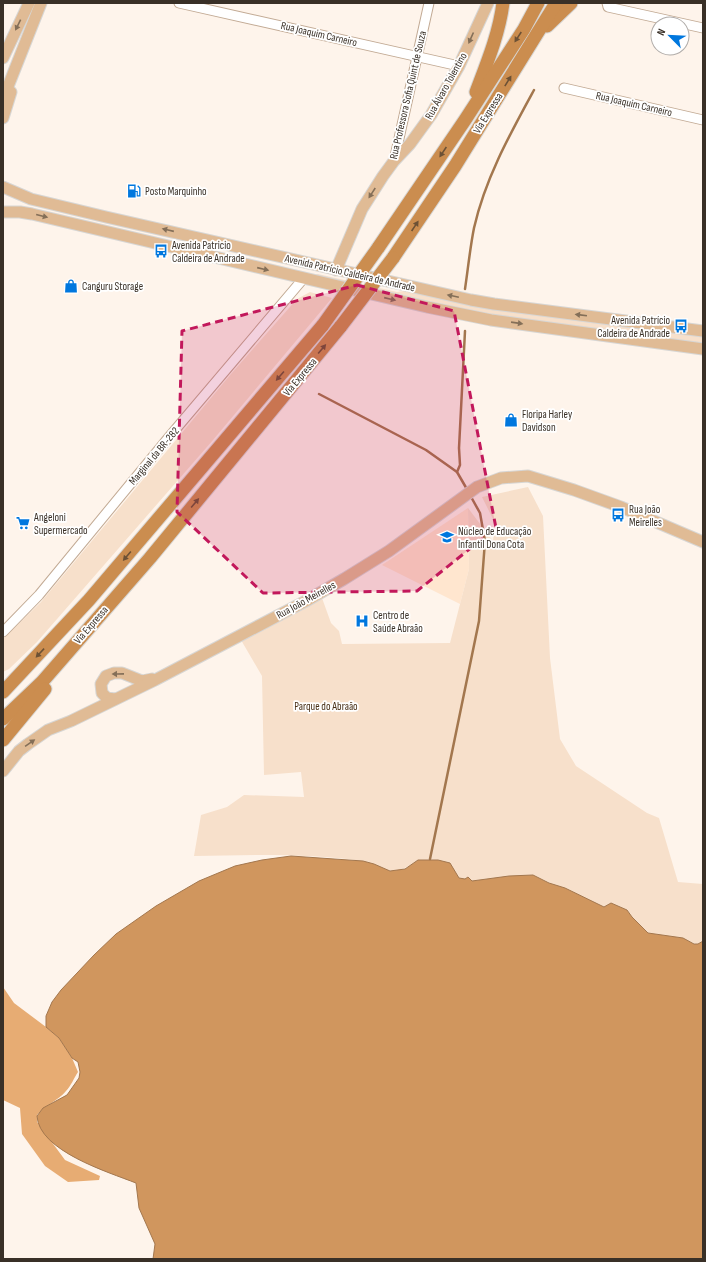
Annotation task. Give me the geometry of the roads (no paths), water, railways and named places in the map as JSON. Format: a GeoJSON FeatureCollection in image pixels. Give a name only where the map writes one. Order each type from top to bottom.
{"type":"FeatureCollection","features":[{"type":"Feature","properties":{"kind":"highway"},"geometry":{"type":"LineString","coordinates":[[465,120],[492,50],[504,3]]}},
{"type":"Feature","properties":{"kind":"highway","name":"Via Expressa"},"geometry":{"type":"LineString","coordinates":[[3,692],[89,600],[323,325],[378,248],[465,120],[524,29],[538,3]]}},
{"type":"Feature","properties":{"kind":"highway","name":"Via Expressa"},"geometry":{"type":"LineString","coordinates":[[3,719],[42,682],[158,548],[341,326],[393,258],[455,166],[556,3]]}},
{"type":"Feature","properties":{"kind":"highway"},"geometry":{"type":"LineString","coordinates":[[537,35],[572,3]]}},
{"type":"Feature","properties":{"kind":"highway"},"geometry":{"type":"LineString","coordinates":[[3,740],[58,673],[86,630]]}},
{"type":"Feature","properties":{"kind":"highway"},"geometry":{"type":"LineString","coordinates":[[3,684],[20,674]]}},
{"type":"Feature","properties":{"kind":"main road"},"geometry":{"type":"LineString","coordinates":[[4,52],[29,3]]}},
{"type":"Feature","properties":{"kind":"main road"},"geometry":{"type":"LineString","coordinates":[[3,99],[41,3]]}},
{"type":"Feature","properties":{"kind":"main road","name":"Rua Álvaro Tolentino"},"geometry":{"type":"LineString","coordinates":[[394,162],[420,131],[459,66],[488,3]]}},
{"type":"Feature","properties":{"kind":"main road"},"geometry":{"type":"LineString","coordinates":[[3,118],[29,32]]}},
{"type":"Feature","properties":{"kind":"main road","name":"Rua Professora Sofia Quint de Souza"},"geometry":{"type":"LineString","coordinates":[[336,270],[362,209],[394,162]]}},
{"type":"Feature","properties":{"kind":"main road","name":"Avenida Patrício Caldeira de Andrade"},"geometry":{"type":"LineString","coordinates":[[3,187],[20,195],[39,201],[336,270],[494,304],[703,331]]}},
{"type":"Feature","properties":{"kind":"main road","name":"Avenida Patrício Caldeira de Andrade"},"geometry":{"type":"LineString","coordinates":[[3,212],[32,214],[303,279],[491,320],[703,348]]}},
{"type":"Feature","properties":{"kind":"main road"},"geometry":{"type":"LineString","coordinates":[[303,279],[315,265]]}},
{"type":"Feature","properties":{"kind":"main road","name":"Rua João Meirelles"},"geometry":{"type":"LineString","coordinates":[[3,771],[19,751],[48,730],[155,680],[294,608],[344,579],[389,550],[477,487],[501,478],[528,476],[574,490],[621,507],[703,542]]}},
{"type":"Feature","properties":{"kind":"main road"},"geometry":{"type":"LineString","coordinates":[[115,699],[107,698],[102,693],[101,684],[106,676],[114,673],[122,673],[142,681],[149,679],[155,680]]}},
{"type":"Feature","properties":{"kind":"street","name":"Rua Joaquim Carneiro"},"geometry":{"type":"LineString","coordinates":[[179,3],[459,66]]}},
{"type":"Feature","properties":{"kind":"street","name":"Rua Professora Sofia Quint de Souza"},"geometry":{"type":"LineString","coordinates":[[394,162],[430,3]]}},
{"type":"Feature","properties":{"kind":"street"},"geometry":{"type":"LineString","coordinates":[[608,5],[703,28]]}},
{"type":"Feature","properties":{"kind":"street","name":"Rua Joaquim Carneiro"},"geometry":{"type":"LineString","coordinates":[[564,88],[703,120]]}},
{"type":"Feature","properties":{"kind":"street","name":"Marginal da BR-282"},"geometry":{"type":"LineString","coordinates":[[3,632],[39,595],[169,437],[303,279]]}},
{"type":"Feature","properties":{"kind":"waterway"},"geometry":{"type":"LineString","coordinates":[[465,289],[474,228],[491,174],[507,140],[534,90]]}},
{"type":"Feature","properties":{"kind":"waterway"},"geometry":{"type":"LineString","coordinates":[[465,331],[459,448],[460,465],[457,472],[468,491]]}},
{"type":"Feature","properties":{"kind":"waterway"},"geometry":{"type":"LineString","coordinates":[[319,394],[426,450],[457,472]]}},
{"type":"Feature","properties":{"kind":"waterway"},"geometry":{"type":"LineString","coordinates":[[430,859],[479,621],[485,541],[480,513],[470,495]]}},
{"type":"Feature","properties":{"kind":"place","name":"Posto Marquinho"},"geometry":{"type":"Point","coordinates":[134,191]}},
{"type":"Feature","properties":{"kind":"place","name":"Avenida Patricio Caldeira de Andrade"},"geometry":{"type":"Point","coordinates":[161,251]}},
{"type":"Feature","properties":{"kind":"place","name":"Canguru Storage"},"geometry":{"type":"Point","coordinates":[71,286]}},
{"type":"Feature","properties":{"kind":"place","name":"Avenida Patrício Caldeira de Andrade"},"geometry":{"type":"Point","coordinates":[681,326]}},
{"type":"Feature","properties":{"kind":"place","name":"Floripa Harley Davidson"},"geometry":{"type":"Point","coordinates":[511,420]}},
{"type":"Feature","properties":{"kind":"place","name":"Rua João Meirelles"},"geometry":{"type":"Point","coordinates":[618,515]}},
{"type":"Feature","properties":{"kind":"place","name":"Angeloni Supermercado"},"geometry":{"type":"Point","coordinates":[23,523]}},
{"type":"Feature","properties":{"kind":"place","name":"Núcleo de Educação Infantil Dona Cota"},"geometry":{"type":"Point","coordinates":[447,537]}},
{"type":"Feature","properties":{"kind":"place","name":"Centro de Saúde Abraão"},"geometry":{"type":"Point","coordinates":[362,621]}},
{"type":"Feature","properties":{"kind":"park label","name":"Parque do Abraão"},"geometry":{"type":"Point","coordinates":[326,706]}}]}
